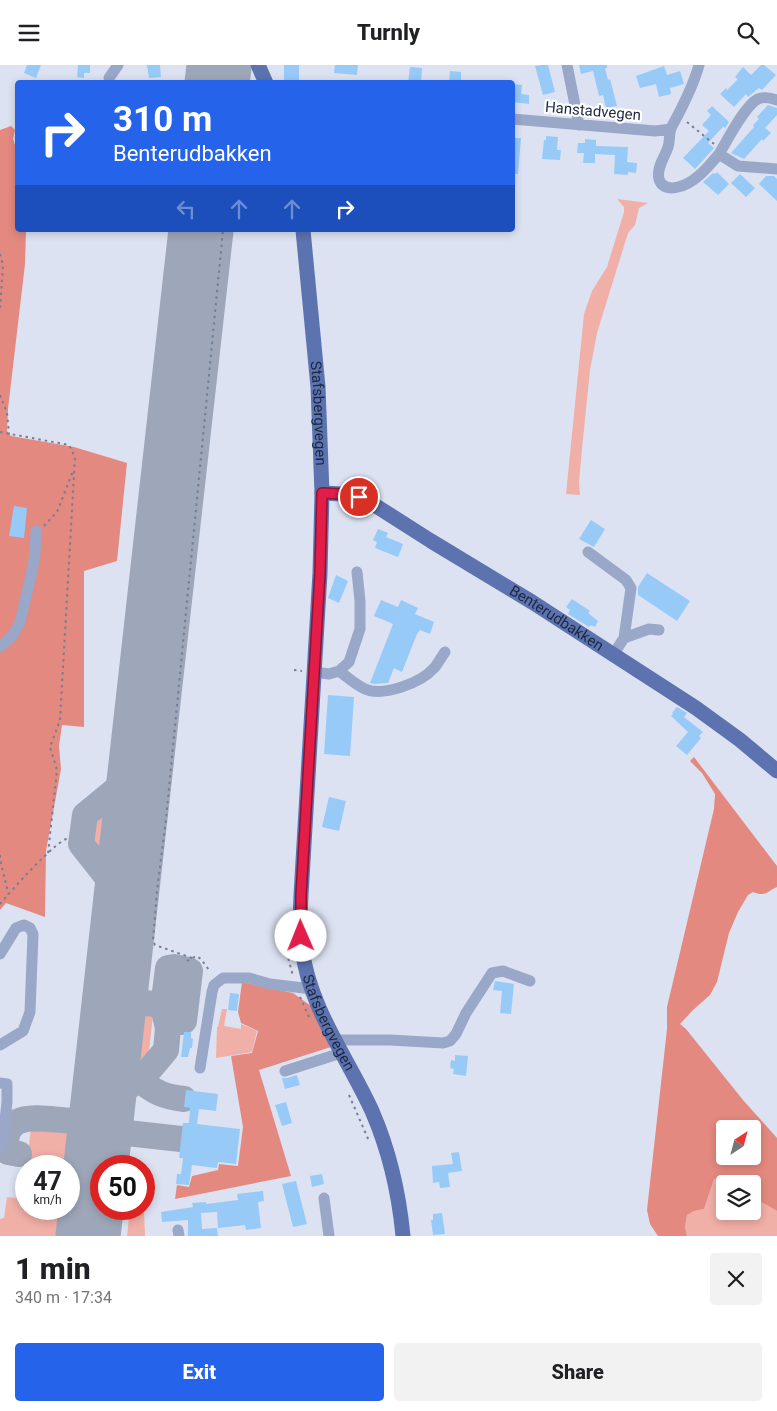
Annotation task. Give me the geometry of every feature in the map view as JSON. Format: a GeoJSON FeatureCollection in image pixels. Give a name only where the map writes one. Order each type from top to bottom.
{"type":"FeatureCollection","features":[{"type":"Feature","properties":{"kind":"main road"},"geometry":{"type":"LineString","coordinates":[[258,65],[265,80]]}},
{"type":"Feature","properties":{"kind":"main road","name":"Stafsbergvegen"},"geometry":{"type":"LineString","coordinates":[[303,232],[318,387],[322,493],[320,573],[300,924],[302,949],[312,989],[338,1046],[372,1111],[387,1152],[400,1208],[403,1236]]}},
{"type":"Feature","properties":{"kind":"main road","name":"Benterudbakken"},"geometry":{"type":"LineString","coordinates":[[322,493],[359,497],[376,505],[431,541],[532,602],[717,722],[777,771]]}},
{"type":"Feature","properties":{"kind":"street"},"geometry":{"type":"LineString","coordinates":[[109,78],[118,65]]}},
{"type":"Feature","properties":{"kind":"street"},"geometry":{"type":"LineString","coordinates":[[567,65],[578,125]]}},
{"type":"Feature","properties":{"kind":"street"},"geometry":{"type":"LineString","coordinates":[[699,65],[694,82],[671,129],[671,138],[662,162],[659,175],[661,183],[667,187],[676,188],[691,182],[720,152],[750,105],[762,97],[770,97],[777,101]]}},
{"type":"Feature","properties":{"kind":"street","name":"Hanstadvegen"},"geometry":{"type":"LineString","coordinates":[[515,119],[655,131],[671,129]]}},
{"type":"Feature","properties":{"kind":"street"},"geometry":{"type":"LineString","coordinates":[[720,152],[738,166],[777,169]]}},
{"type":"Feature","properties":{"kind":"street"},"geometry":{"type":"LineString","coordinates":[[0,647],[13,635],[20,622],[31,576],[36,531]]}},
{"type":"Feature","properties":{"kind":"street"},"geometry":{"type":"LineString","coordinates":[[588,552],[626,580],[631,588],[624,638],[613,655]]}},
{"type":"Feature","properties":{"kind":"street"},"geometry":{"type":"LineString","coordinates":[[314,672],[329,673],[338,671],[348,662],[360,629],[357,571]]}},
{"type":"Feature","properties":{"kind":"street"},"geometry":{"type":"LineString","coordinates":[[624,638],[649,629],[659,630]]}},
{"type":"Feature","properties":{"kind":"street"},"geometry":{"type":"LineString","coordinates":[[338,671],[365,690],[382,693],[397,689],[422,677],[434,669],[445,652]]}},
{"type":"Feature","properties":{"kind":"street"},"geometry":{"type":"LineString","coordinates":[[0,954],[16,928],[24,925],[30,928],[33,934],[30,1013],[23,1031],[0,1045]]}},
{"type":"Feature","properties":{"kind":"street"},"geometry":{"type":"LineString","coordinates":[[285,1071],[338,1046],[390,1040],[443,1043],[450,1041],[492,973],[503,971],[530,981]]}},
{"type":"Feature","properties":{"kind":"street"},"geometry":{"type":"LineString","coordinates":[[200,1068],[212,992],[214,985],[222,978],[249,978],[270,984],[312,989]]}},
{"type":"Feature","properties":{"kind":"street"},"geometry":{"type":"LineString","coordinates":[[0,1083],[7,1084],[7,1102],[2,1147],[0,1147]]}},
{"type":"Feature","properties":{"kind":"street"},"geometry":{"type":"LineString","coordinates":[[324,1198],[329,1236]]}},
{"type":"Feature","properties":{"kind":"path"},"geometry":{"type":"LineString","coordinates":[[679,115],[720,152]]}},
{"type":"Feature","properties":{"kind":"path"},"geometry":{"type":"LineString","coordinates":[[192,958],[156,945],[153,941],[223,232]]}},
{"type":"Feature","properties":{"kind":"path"},"geometry":{"type":"LineString","coordinates":[[0,254],[3,265],[0,310]]}},
{"type":"Feature","properties":{"kind":"path"},"geometry":{"type":"LineString","coordinates":[[0,395],[7,413],[9,434]]}},
{"type":"Feature","properties":{"kind":"path"},"geometry":{"type":"LineString","coordinates":[[0,432],[69,445],[75,457],[60,720],[50,747],[57,770],[48,854]]}},
{"type":"Feature","properties":{"kind":"path"},"geometry":{"type":"LineString","coordinates":[[36,531],[46,525],[56,512],[74,467]]}},
{"type":"Feature","properties":{"kind":"path"},"geometry":{"type":"LineString","coordinates":[[0,904],[63,839],[69,838]]}},
{"type":"Feature","properties":{"kind":"path"},"geometry":{"type":"LineString","coordinates":[[0,855],[1,870],[5,874],[8,894]]}},
{"type":"Feature","properties":{"kind":"path"},"geometry":{"type":"LineString","coordinates":[[187,961],[196,956],[201,959],[209,970]]}},
{"type":"Feature","properties":{"kind":"shaded area"},"geometry":{"type":"Polygon","coordinates":[[[11,126],[15,130],[13,139],[15,145],[15,232],[26,232],[25,264],[7,431],[11,436],[74,447],[127,463],[117,561],[84,571],[84,727],[62,725],[59,746],[61,769],[46,851],[45,917],[6,903],[0,910],[0,130],[11,126]]]}},
{"type":"Feature","properties":{"kind":"shaded area"},"geometry":{"type":"Polygon","coordinates":[[[617,199],[648,203],[639,208],[635,225],[628,233],[597,333],[590,370],[579,482],[580,495],[566,494],[584,314],[592,291],[607,267],[624,212],[624,207],[617,199]]]}},
{"type":"Feature","properties":{"kind":"shaded area"},"geometry":{"type":"Polygon","coordinates":[[[694,757],[777,866],[777,887],[763,894],[753,892],[748,895],[729,933],[717,982],[710,995],[680,1024],[761,1120],[716,1120],[716,1165],[761,1165],[761,1120],[777,1138],[777,1211],[761,1202],[761,1175],[716,1175],[716,1180],[714,1179],[704,1209],[687,1215],[685,1227],[687,1236],[658,1236],[650,1224],[647,1210],[667,1029],[667,1007],[714,809],[715,794],[702,773],[690,761],[694,757]]]}},
{"type":"Feature","properties":{"kind":"shaded area"},"geometry":{"type":"Polygon","coordinates":[[[133,781],[120,887],[88,847],[92,815],[133,781]]]}},
{"type":"Feature","properties":{"kind":"shaded area"},"geometry":{"type":"Polygon","coordinates":[[[242,982],[293,993],[311,1006],[331,1047],[259,1070],[291,1176],[175,1199],[177,1185],[189,1187],[192,1176],[218,1170],[219,1164],[238,1166],[243,1127],[231,1056],[252,1053],[258,1031],[241,1023],[238,1012],[242,982]]]}},
{"type":"Feature","properties":{"kind":"shaded area"},"geometry":{"type":"Polygon","coordinates":[[[222,1009],[227,1009],[224,1026],[241,1029],[241,1024],[257,1031],[252,1052],[216,1058],[217,1027],[222,1009]]]}},
{"type":"Feature","properties":{"kind":"shaded area"},"geometry":{"type":"Polygon","coordinates":[[[121,1011],[153,1015],[148,1060],[145,1068],[119,1089],[112,1089],[121,1011]]]}},
{"type":"Feature","properties":{"kind":"shaded area"},"geometry":{"type":"Polygon","coordinates":[[[38,1123],[69,1126],[66,1155],[28,1155],[31,1126],[38,1123]]]}},
{"type":"Feature","properties":{"kind":"shaded area"},"geometry":{"type":"Polygon","coordinates":[[[714,1179],[716,1180],[716,1220],[761,1220],[761,1202],[777,1211],[777,1236],[687,1236],[685,1227],[687,1215],[704,1209],[714,1179]]]}},
{"type":"Feature","properties":{"kind":"shaded area"},"geometry":{"type":"Polygon","coordinates":[[[7,1197],[15,1198],[15,1220],[59,1220],[57,1236],[0,1236],[0,1219],[4,1218],[7,1197]]]}},
{"type":"Feature","properties":{"kind":"shaded area"},"geometry":{"type":"Polygon","coordinates":[[[129,1220],[144,1220],[145,1236],[127,1236],[129,1220]]]}},
{"type":"Feature","properties":{"kind":"building"},"geometry":{"type":"Polygon","coordinates":[[[27,65],[41,65],[36,78],[24,73],[27,65]]]}},
{"type":"Feature","properties":{"kind":"building"},"geometry":{"type":"Polygon","coordinates":[[[78,65],[90,65],[90,73],[84,73],[84,78],[77,77],[78,65]]]}},
{"type":"Feature","properties":{"kind":"building"},"geometry":{"type":"Polygon","coordinates":[[[147,65],[160,65],[161,77],[149,78],[147,65]]]}},
{"type":"Feature","properties":{"kind":"building"},"geometry":{"type":"Polygon","coordinates":[[[284,65],[299,65],[299,80],[284,80],[284,65]]]}},
{"type":"Feature","properties":{"kind":"building"},"geometry":{"type":"Polygon","coordinates":[[[335,65],[358,65],[357,75],[334,73],[335,65]]]}},
{"type":"Feature","properties":{"kind":"building"},"geometry":{"type":"Polygon","coordinates":[[[548,65],[555,92],[543,95],[535,66],[548,65]]]}},
{"type":"Feature","properties":{"kind":"building"},"geometry":{"type":"Polygon","coordinates":[[[579,65],[607,65],[607,68],[605,68],[617,106],[606,108],[603,95],[599,96],[593,71],[581,74],[579,65]]]}},
{"type":"Feature","properties":{"kind":"building"},"geometry":{"type":"Polygon","coordinates":[[[761,65],[764,65],[776,75],[762,90],[759,88],[748,97],[746,94],[734,107],[720,94],[738,79],[735,77],[743,67],[751,75],[761,65]]]}},
{"type":"Feature","properties":{"kind":"building"},"geometry":{"type":"Polygon","coordinates":[[[664,66],[667,75],[680,71],[684,84],[670,88],[671,94],[659,97],[656,84],[640,88],[636,76],[664,66]]]}},
{"type":"Feature","properties":{"kind":"building"},"geometry":{"type":"Polygon","coordinates":[[[410,67],[422,68],[421,80],[408,80],[410,67]]]}},
{"type":"Feature","properties":{"kind":"building"},"geometry":{"type":"Polygon","coordinates":[[[450,71],[461,72],[461,80],[449,80],[450,71]]]}},
{"type":"Feature","properties":{"kind":"building"},"geometry":{"type":"Polygon","coordinates":[[[515,84],[522,85],[521,94],[529,95],[529,104],[515,102],[515,84]]]}},
{"type":"Feature","properties":{"kind":"building"},"geometry":{"type":"Polygon","coordinates":[[[768,105],[777,108],[777,115],[765,128],[771,133],[763,141],[762,139],[744,159],[731,153],[754,127],[753,125],[759,119],[757,117],[768,105]]]}},
{"type":"Feature","properties":{"kind":"building"},"geometry":{"type":"Polygon","coordinates":[[[712,106],[729,122],[725,128],[721,125],[723,127],[708,143],[714,148],[695,169],[683,158],[709,131],[702,125],[711,115],[707,111],[712,106]]]}},
{"type":"Feature","properties":{"kind":"building"},"geometry":{"type":"Polygon","coordinates":[[[546,136],[558,137],[557,150],[561,150],[560,160],[542,159],[546,136]]]}},
{"type":"Feature","properties":{"kind":"building"},"geometry":{"type":"Polygon","coordinates":[[[515,138],[521,138],[518,174],[515,174],[515,138]]]}},
{"type":"Feature","properties":{"kind":"building"},"geometry":{"type":"Polygon","coordinates":[[[585,139],[596,140],[596,146],[628,147],[627,162],[637,163],[636,173],[628,172],[628,175],[614,174],[615,155],[595,154],[595,163],[583,163],[584,153],[577,153],[578,143],[585,143],[585,139]]]}},
{"type":"Feature","properties":{"kind":"building"},"geometry":{"type":"Polygon","coordinates":[[[717,172],[729,184],[718,195],[703,182],[713,173],[717,172]]]}},
{"type":"Feature","properties":{"kind":"building"},"geometry":{"type":"Polygon","coordinates":[[[740,174],[755,188],[746,197],[731,183],[740,174]]]}},
{"type":"Feature","properties":{"kind":"building"},"geometry":{"type":"Polygon","coordinates":[[[766,176],[774,176],[777,179],[777,201],[759,184],[766,176]]]}},
{"type":"Feature","properties":{"kind":"building"},"geometry":{"type":"Polygon","coordinates":[[[14,506],[27,508],[24,538],[9,536],[14,506]]]}},
{"type":"Feature","properties":{"kind":"building"},"geometry":{"type":"Polygon","coordinates":[[[591,520],[605,529],[594,547],[579,539],[591,520]]]}},
{"type":"Feature","properties":{"kind":"building"},"geometry":{"type":"Polygon","coordinates":[[[378,529],[388,533],[386,537],[403,544],[398,557],[375,548],[377,542],[373,540],[378,529]]]}},
{"type":"Feature","properties":{"kind":"building"},"geometry":{"type":"Polygon","coordinates":[[[647,573],[690,601],[677,621],[638,595],[638,587],[647,573]]]}},
{"type":"Feature","properties":{"kind":"building"},"geometry":{"type":"Polygon","coordinates":[[[336,575],[348,581],[339,603],[328,598],[336,575]]]}},
{"type":"Feature","properties":{"kind":"building"},"geometry":{"type":"Polygon","coordinates":[[[572,599],[590,611],[588,613],[598,621],[595,627],[591,625],[589,627],[568,614],[570,610],[566,607],[572,599]]]}},
{"type":"Feature","properties":{"kind":"building"},"geometry":{"type":"Polygon","coordinates":[[[381,600],[398,607],[401,600],[418,608],[415,614],[434,622],[430,634],[420,630],[417,634],[402,672],[394,668],[388,683],[374,684],[370,683],[393,624],[374,616],[381,600]]]}},
{"type":"Feature","properties":{"kind":"building"},"geometry":{"type":"Polygon","coordinates":[[[328,695],[354,697],[350,756],[324,754],[328,695]]]}},
{"type":"Feature","properties":{"kind":"building"},"geometry":{"type":"Polygon","coordinates":[[[677,707],[687,713],[684,717],[703,732],[699,736],[701,738],[687,755],[676,746],[688,732],[671,716],[677,707]]]}},
{"type":"Feature","properties":{"kind":"building"},"geometry":{"type":"Polygon","coordinates":[[[329,797],[346,801],[339,831],[322,827],[329,797]]]}},
{"type":"Feature","properties":{"kind":"building"},"geometry":{"type":"Polygon","coordinates":[[[495,981],[514,984],[511,1014],[500,1013],[502,991],[493,990],[495,981]]]}},
{"type":"Feature","properties":{"kind":"building"},"geometry":{"type":"Polygon","coordinates":[[[230,993],[239,994],[237,1011],[228,1010],[230,993]]]}},
{"type":"Feature","properties":{"kind":"building"},"geometry":{"type":"Polygon","coordinates":[[[184,1032],[191,1032],[191,1038],[193,1039],[188,1057],[181,1057],[184,1032]]]}},
{"type":"Feature","properties":{"kind":"building"},"geometry":{"type":"Polygon","coordinates":[[[455,1055],[468,1056],[466,1076],[453,1074],[454,1069],[450,1068],[451,1060],[455,1061],[455,1055]]]}},
{"type":"Feature","properties":{"kind":"building"},"geometry":{"type":"Polygon","coordinates":[[[297,1075],[300,1085],[285,1089],[282,1078],[297,1075]]]}},
{"type":"Feature","properties":{"kind":"building"},"geometry":{"type":"Polygon","coordinates":[[[186,1090],[218,1094],[216,1111],[199,1109],[197,1124],[240,1129],[236,1164],[218,1162],[217,1168],[192,1165],[189,1185],[176,1184],[177,1174],[181,1174],[183,1158],[179,1158],[183,1123],[189,1123],[190,1108],[184,1107],[186,1090]]]}},
{"type":"Feature","properties":{"kind":"building"},"geometry":{"type":"Polygon","coordinates":[[[286,1102],[292,1123],[282,1126],[275,1105],[286,1102]]]}},
{"type":"Feature","properties":{"kind":"building"},"geometry":{"type":"Polygon","coordinates":[[[459,1152],[462,1171],[448,1173],[450,1187],[440,1188],[439,1182],[433,1183],[432,1166],[453,1164],[451,1153],[459,1152]]]}},
{"type":"Feature","properties":{"kind":"building"},"geometry":{"type":"Polygon","coordinates":[[[322,1174],[324,1184],[312,1187],[310,1176],[322,1174]]]}},
{"type":"Feature","properties":{"kind":"building"},"geometry":{"type":"Polygon","coordinates":[[[296,1181],[307,1224],[293,1227],[282,1184],[296,1181]]]}},
{"type":"Feature","properties":{"kind":"building"},"geometry":{"type":"Polygon","coordinates":[[[263,1191],[264,1201],[258,1202],[261,1228],[246,1230],[245,1225],[218,1228],[217,1212],[201,1213],[202,1229],[217,1228],[218,1236],[188,1236],[188,1220],[162,1222],[161,1212],[193,1207],[192,1203],[206,1202],[206,1204],[238,1200],[237,1194],[263,1191]]]}},
{"type":"Feature","properties":{"kind":"building"},"geometry":{"type":"Polygon","coordinates":[[[442,1213],[445,1234],[433,1235],[431,1220],[433,1220],[433,1214],[442,1213]]]}},
{"type":"Feature","properties":{"kind":"taxiway"},"geometry":{"type":"LineString","coordinates":[[126,901],[81,844],[85,815],[141,769]]}},
{"type":"Feature","properties":{"kind":"taxiway"},"geometry":{"type":"LineString","coordinates":[[156,1004],[162,1003],[164,1000],[168,968],[174,967],[190,971],[184,1021],[176,1022]]}},
{"type":"Feature","properties":{"kind":"taxiway"},"geometry":{"type":"LineString","coordinates":[[19,1154],[8,1152],[6,1149],[7,1135],[12,1126],[20,1121],[30,1119],[82,1121],[101,1115],[109,1103],[150,1069],[166,1050],[168,1028],[164,1011],[154,1004],[123,1001],[115,994]]}},
{"type":"Feature","properties":{"kind":"taxiway"},"geometry":{"type":"LineString","coordinates":[[139,1079],[160,1093],[184,1099]]}},
{"type":"Feature","properties":{"kind":"taxiway"},"geometry":{"type":"LineString","coordinates":[[80,1121],[100,1130],[181,1139]]}},
{"type":"Feature","properties":{"kind":"runway"},"geometry":{"type":"LineString","coordinates":[[217,80],[219,67]]}},
{"type":"Feature","properties":{"kind":"runway"},"geometry":{"type":"LineString","coordinates":[[88,1236],[201,232]]}},
{"type":"Feature","properties":{"kind":"route"},"geometry":{"type":"LineString","coordinates":[[301,936],[301,895],[320,573],[322,493],[359,497]]}}]}
